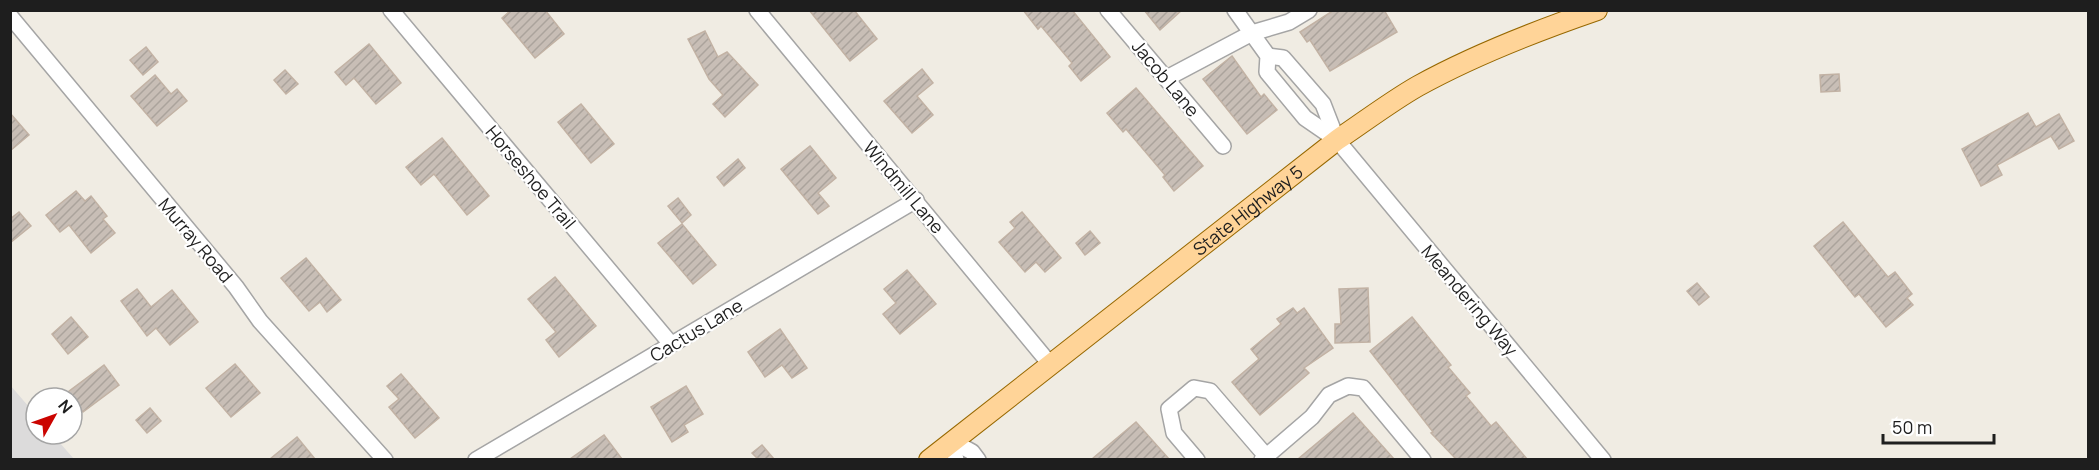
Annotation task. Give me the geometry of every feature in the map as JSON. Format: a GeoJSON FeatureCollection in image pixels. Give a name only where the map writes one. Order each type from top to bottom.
{"type":"FeatureCollection","features":[{"type":"Feature","properties":{"kind":"main road","name":"State Highway 5"},"geometry":{"type":"LineString","coordinates":[[929,459],[954,450],[1050,364],[1337,140],[1388,104],[1444,72],[1528,35],[1597,10]]}},
{"type":"Feature","properties":{"kind":"street","name":"Horseshoe Trail"},"geometry":{"type":"LineString","coordinates":[[391,10],[671,344]]}},
{"type":"Feature","properties":{"kind":"street","name":"Windmill Lane"},"geometry":{"type":"LineString","coordinates":[[757,10],[1050,364]]}},
{"type":"Feature","properties":{"kind":"street","name":"Jacob Lane"},"geometry":{"type":"LineString","coordinates":[[1108,10],[1223,146]]}},
{"type":"Feature","properties":{"kind":"street"},"geometry":{"type":"LineString","coordinates":[[1235,10],[1268,56],[1268,72],[1297,109],[1305,118],[1337,140]]}},
{"type":"Feature","properties":{"kind":"street"},"geometry":{"type":"LineString","coordinates":[[1167,78],[1252,33],[1289,22],[1310,10]]}},
{"type":"Feature","properties":{"kind":"street","name":"Murray Road"},"geometry":{"type":"LineString","coordinates":[[10,16],[236,287],[260,321],[385,459]]}},
{"type":"Feature","properties":{"kind":"street"},"geometry":{"type":"LineString","coordinates":[[1268,56],[1283,58],[1323,104],[1337,140]]}},
{"type":"Feature","properties":{"kind":"street","name":"Meandering Way"},"geometry":{"type":"LineString","coordinates":[[1337,140],[1594,456]]}},
{"type":"Feature","properties":{"kind":"street","name":"Cactus Lane"},"geometry":{"type":"LineString","coordinates":[[476,459],[916,200]]}},
{"type":"Feature","properties":{"kind":"street"},"geometry":{"type":"LineString","coordinates":[[1197,459],[1174,433],[1169,409],[1194,388],[1210,391],[1264,458],[1312,417],[1329,395],[1348,386],[1363,388],[1423,459]]}},
{"type":"Feature","properties":{"kind":"street"},"geometry":{"type":"LineString","coordinates":[[954,450],[972,452],[978,459]]}},
{"type":"Feature","properties":{"kind":"shaded area"},"geometry":{"type":"Polygon","coordinates":[[[10,385],[24,401],[24,446],[63,446],[74,459],[11,459],[10,385]]]}},
{"type":"Feature","properties":{"kind":"building"},"geometry":{"type":"Polygon","coordinates":[[[511,10],[545,10],[564,34],[535,58],[502,18],[511,10]]]}},
{"type":"Feature","properties":{"kind":"building"},"geometry":{"type":"Polygon","coordinates":[[[809,10],[854,10],[877,39],[850,61],[809,10]]]}},
{"type":"Feature","properties":{"kind":"building"},"geometry":{"type":"Polygon","coordinates":[[[1023,10],[1072,10],[1110,57],[1081,81],[1069,66],[1072,63],[1041,26],[1038,29],[1023,10]]]}},
{"type":"Feature","properties":{"kind":"building"},"geometry":{"type":"Polygon","coordinates":[[[1144,10],[1182,10],[1160,30],[1144,10]]]}},
{"type":"Feature","properties":{"kind":"building"},"geometry":{"type":"Polygon","coordinates":[[[1334,10],[1384,10],[1397,32],[1330,71],[1310,40],[1307,42],[1300,32],[1334,10]]]}},
{"type":"Feature","properties":{"kind":"building"},"geometry":{"type":"Polygon","coordinates":[[[705,31],[718,57],[727,52],[758,85],[725,117],[713,104],[723,95],[709,79],[688,39],[705,31]]]}},
{"type":"Feature","properties":{"kind":"building"},"geometry":{"type":"Polygon","coordinates":[[[369,44],[401,83],[376,104],[354,78],[346,85],[335,72],[369,44]]]}},
{"type":"Feature","properties":{"kind":"building"},"geometry":{"type":"Polygon","coordinates":[[[146,47],[158,62],[143,75],[130,60],[146,47]]]}},
{"type":"Feature","properties":{"kind":"building"},"geometry":{"type":"Polygon","coordinates":[[[1232,56],[1261,97],[1264,94],[1277,110],[1247,134],[1203,79],[1232,56]]]}},
{"type":"Feature","properties":{"kind":"building"},"geometry":{"type":"Polygon","coordinates":[[[922,69],[933,83],[917,96],[933,115],[912,133],[884,101],[922,69]]]}},
{"type":"Feature","properties":{"kind":"building"},"geometry":{"type":"Polygon","coordinates":[[[285,70],[298,84],[286,94],[274,80],[285,70]]]}},
{"type":"Feature","properties":{"kind":"building"},"geometry":{"type":"Polygon","coordinates":[[[1839,74],[1840,91],[1821,92],[1820,75],[1839,74]]]}},
{"type":"Feature","properties":{"kind":"building"},"geometry":{"type":"Polygon","coordinates":[[[155,75],[171,94],[177,89],[187,101],[157,126],[131,96],[155,75]]]}},
{"type":"Feature","properties":{"kind":"building"},"geometry":{"type":"Polygon","coordinates":[[[1136,88],[1203,166],[1174,191],[1163,177],[1165,175],[1126,129],[1123,132],[1107,113],[1136,88]]]}},
{"type":"Feature","properties":{"kind":"building"},"geometry":{"type":"Polygon","coordinates":[[[581,104],[614,144],[591,163],[558,122],[581,104]]]}},
{"type":"Feature","properties":{"kind":"building"},"geometry":{"type":"Polygon","coordinates":[[[10,113],[29,135],[10,151],[10,113]]]}},
{"type":"Feature","properties":{"kind":"building"},"geometry":{"type":"Polygon","coordinates":[[[2028,113],[2036,127],[2059,114],[2074,141],[2059,149],[2051,136],[1997,165],[2002,175],[1981,186],[1962,149],[2028,113]]]}},
{"type":"Feature","properties":{"kind":"building"},"geometry":{"type":"Polygon","coordinates":[[[442,138],[489,196],[467,215],[434,174],[421,185],[406,167],[442,138]]]}},
{"type":"Feature","properties":{"kind":"building"},"geometry":{"type":"Polygon","coordinates":[[[810,146],[836,178],[818,193],[829,206],[818,214],[781,169],[810,146]]]}},
{"type":"Feature","properties":{"kind":"building"},"geometry":{"type":"Polygon","coordinates":[[[738,159],[745,168],[724,186],[717,177],[738,159]]]}},
{"type":"Feature","properties":{"kind":"building"},"geometry":{"type":"Polygon","coordinates":[[[76,191],[85,201],[91,196],[107,216],[103,219],[115,233],[91,253],[69,225],[60,232],[46,215],[76,191]]]}},
{"type":"Feature","properties":{"kind":"building"},"geometry":{"type":"Polygon","coordinates":[[[678,198],[691,215],[682,223],[668,206],[678,198]]]}},
{"type":"Feature","properties":{"kind":"building"},"geometry":{"type":"Polygon","coordinates":[[[19,212],[31,226],[10,243],[10,219],[19,212]]]}},
{"type":"Feature","properties":{"kind":"building"},"geometry":{"type":"Polygon","coordinates":[[[1022,212],[1061,258],[1045,272],[1036,262],[1025,272],[999,242],[1015,228],[1010,222],[1022,212]]]}},
{"type":"Feature","properties":{"kind":"building"},"geometry":{"type":"Polygon","coordinates":[[[1843,222],[1888,277],[1895,272],[1912,294],[1907,298],[1913,305],[1886,327],[1859,294],[1855,297],[1814,246],[1843,222]]]}},
{"type":"Feature","properties":{"kind":"building"},"geometry":{"type":"Polygon","coordinates":[[[682,224],[716,265],[693,284],[658,243],[682,224]]]}},
{"type":"Feature","properties":{"kind":"building"},"geometry":{"type":"Polygon","coordinates":[[[1090,231],[1100,243],[1085,255],[1076,243],[1090,231]]]}},
{"type":"Feature","properties":{"kind":"building"},"geometry":{"type":"Polygon","coordinates":[[[306,258],[341,300],[327,312],[320,302],[309,311],[281,278],[306,258]]]}},
{"type":"Feature","properties":{"kind":"building"},"geometry":{"type":"Polygon","coordinates":[[[907,270],[936,304],[900,334],[883,314],[896,303],[884,289],[907,270]]]}},
{"type":"Feature","properties":{"kind":"building"},"geometry":{"type":"Polygon","coordinates":[[[555,277],[596,326],[559,357],[546,340],[556,332],[528,299],[555,277]]]}},
{"type":"Feature","properties":{"kind":"building"},"geometry":{"type":"Polygon","coordinates":[[[1697,283],[1709,297],[1699,305],[1687,291],[1697,283]]]}},
{"type":"Feature","properties":{"kind":"building"},"geometry":{"type":"Polygon","coordinates":[[[1368,288],[1370,342],[1335,343],[1335,324],[1341,324],[1339,289],[1368,288]]]}},
{"type":"Feature","properties":{"kind":"building"},"geometry":{"type":"Polygon","coordinates":[[[137,289],[151,307],[172,290],[198,322],[170,345],[156,328],[147,336],[121,301],[137,289]]]}},
{"type":"Feature","properties":{"kind":"building"},"geometry":{"type":"Polygon","coordinates":[[[1293,308],[1297,313],[1304,308],[1333,348],[1304,368],[1309,373],[1260,415],[1232,382],[1259,359],[1251,349],[1281,324],[1277,319],[1293,308]]]}},
{"type":"Feature","properties":{"kind":"building"},"geometry":{"type":"Polygon","coordinates":[[[71,317],[88,337],[68,354],[52,334],[71,317]]]}},
{"type":"Feature","properties":{"kind":"building"},"geometry":{"type":"Polygon","coordinates":[[[1412,317],[1451,365],[1448,367],[1470,393],[1466,396],[1491,426],[1496,422],[1527,459],[1456,459],[1431,433],[1433,432],[1370,351],[1412,317]]]}},
{"type":"Feature","properties":{"kind":"building"},"geometry":{"type":"Polygon","coordinates":[[[780,329],[807,368],[792,378],[782,365],[765,377],[748,352],[780,329]]]}},
{"type":"Feature","properties":{"kind":"building"},"geometry":{"type":"Polygon","coordinates":[[[235,364],[260,393],[231,417],[206,388],[235,364]]]}},
{"type":"Feature","properties":{"kind":"building"},"geometry":{"type":"Polygon","coordinates":[[[104,365],[119,385],[84,411],[84,386],[76,386],[104,365]]]}},
{"type":"Feature","properties":{"kind":"building"},"geometry":{"type":"Polygon","coordinates":[[[401,374],[439,418],[415,438],[389,407],[399,399],[387,386],[401,374]]]}},
{"type":"Feature","properties":{"kind":"building"},"geometry":{"type":"Polygon","coordinates":[[[686,386],[703,414],[684,425],[688,432],[672,442],[651,407],[686,386]]]}},
{"type":"Feature","properties":{"kind":"building"},"geometry":{"type":"Polygon","coordinates":[[[150,408],[161,421],[147,433],[136,420],[150,408]]]}},
{"type":"Feature","properties":{"kind":"building"},"geometry":{"type":"Polygon","coordinates":[[[1353,413],[1394,459],[1298,459],[1353,413]]]}},
{"type":"Feature","properties":{"kind":"building"},"geometry":{"type":"Polygon","coordinates":[[[1136,422],[1169,459],[1092,459],[1136,422]]]}},
{"type":"Feature","properties":{"kind":"building"},"geometry":{"type":"Polygon","coordinates":[[[604,435],[622,459],[570,459],[604,435]]]}},
{"type":"Feature","properties":{"kind":"building"},"geometry":{"type":"Polygon","coordinates":[[[297,437],[315,459],[270,459],[297,437]]]}},
{"type":"Feature","properties":{"kind":"building"},"geometry":{"type":"Polygon","coordinates":[[[762,445],[774,459],[758,459],[752,453],[762,445]]]}}]}
